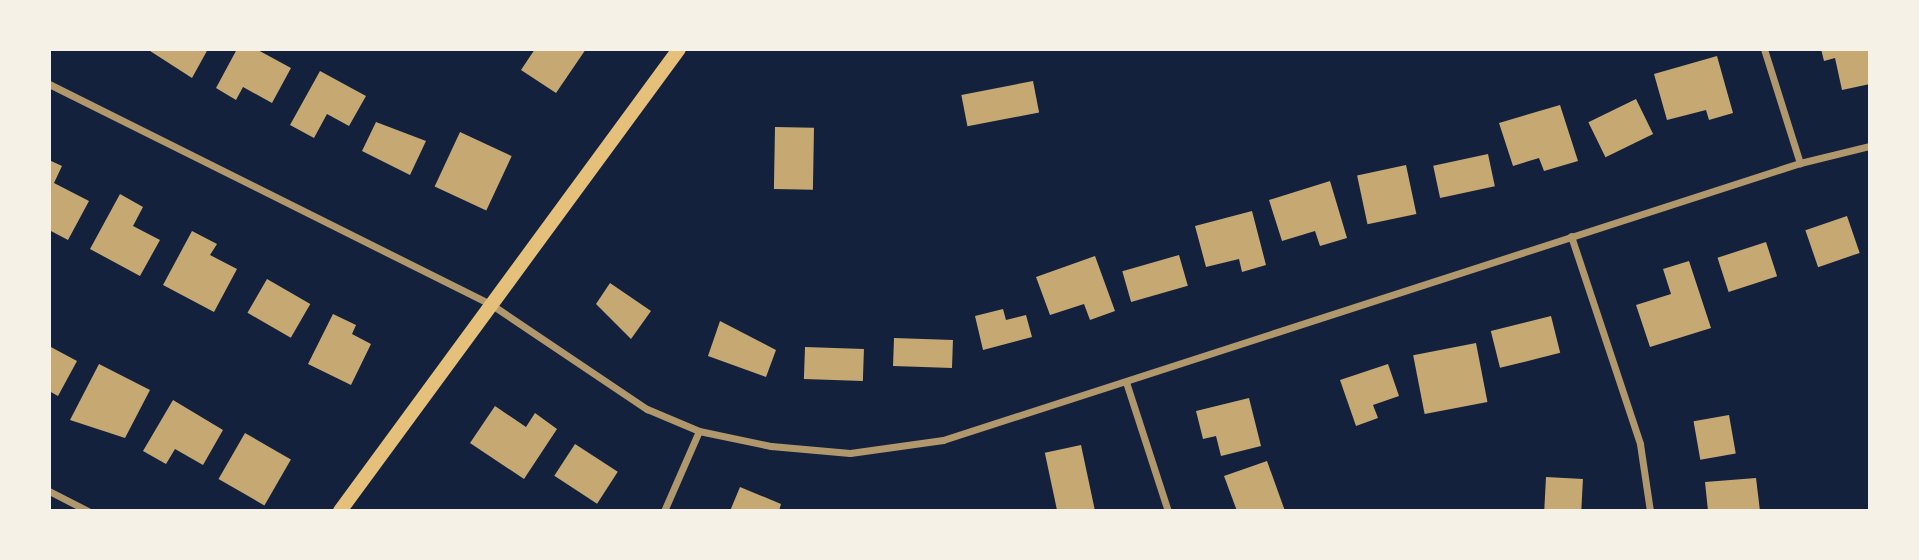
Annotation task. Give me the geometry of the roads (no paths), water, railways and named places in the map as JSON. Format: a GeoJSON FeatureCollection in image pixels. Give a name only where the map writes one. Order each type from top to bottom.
{"type":"FeatureCollection","features":[{"type":"Feature","properties":{"kind":"main road"},"geometry":{"type":"LineString","coordinates":[[340,511],[679,49]]}},
{"type":"Feature","properties":{"kind":"street"},"geometry":{"type":"LineString","coordinates":[[1764,49],[1800,163]]}},
{"type":"Feature","properties":{"kind":"street"},"geometry":{"type":"LineString","coordinates":[[49,84],[492,305],[604,385],[699,431],[815,451],[904,448],[1125,382],[1800,163],[1870,146]]}},
{"type":"Feature","properties":{"kind":"street"},"geometry":{"type":"LineString","coordinates":[[1572,236],[1640,444],[1650,511]]}},
{"type":"Feature","properties":{"kind":"street"},"geometry":{"type":"LineString","coordinates":[[1125,382],[1168,511]]}},
{"type":"Feature","properties":{"kind":"street"},"geometry":{"type":"LineString","coordinates":[[664,511],[699,431]]}},
{"type":"Feature","properties":{"kind":"street"},"geometry":{"type":"LineString","coordinates":[[49,491],[88,511]]}}]}
